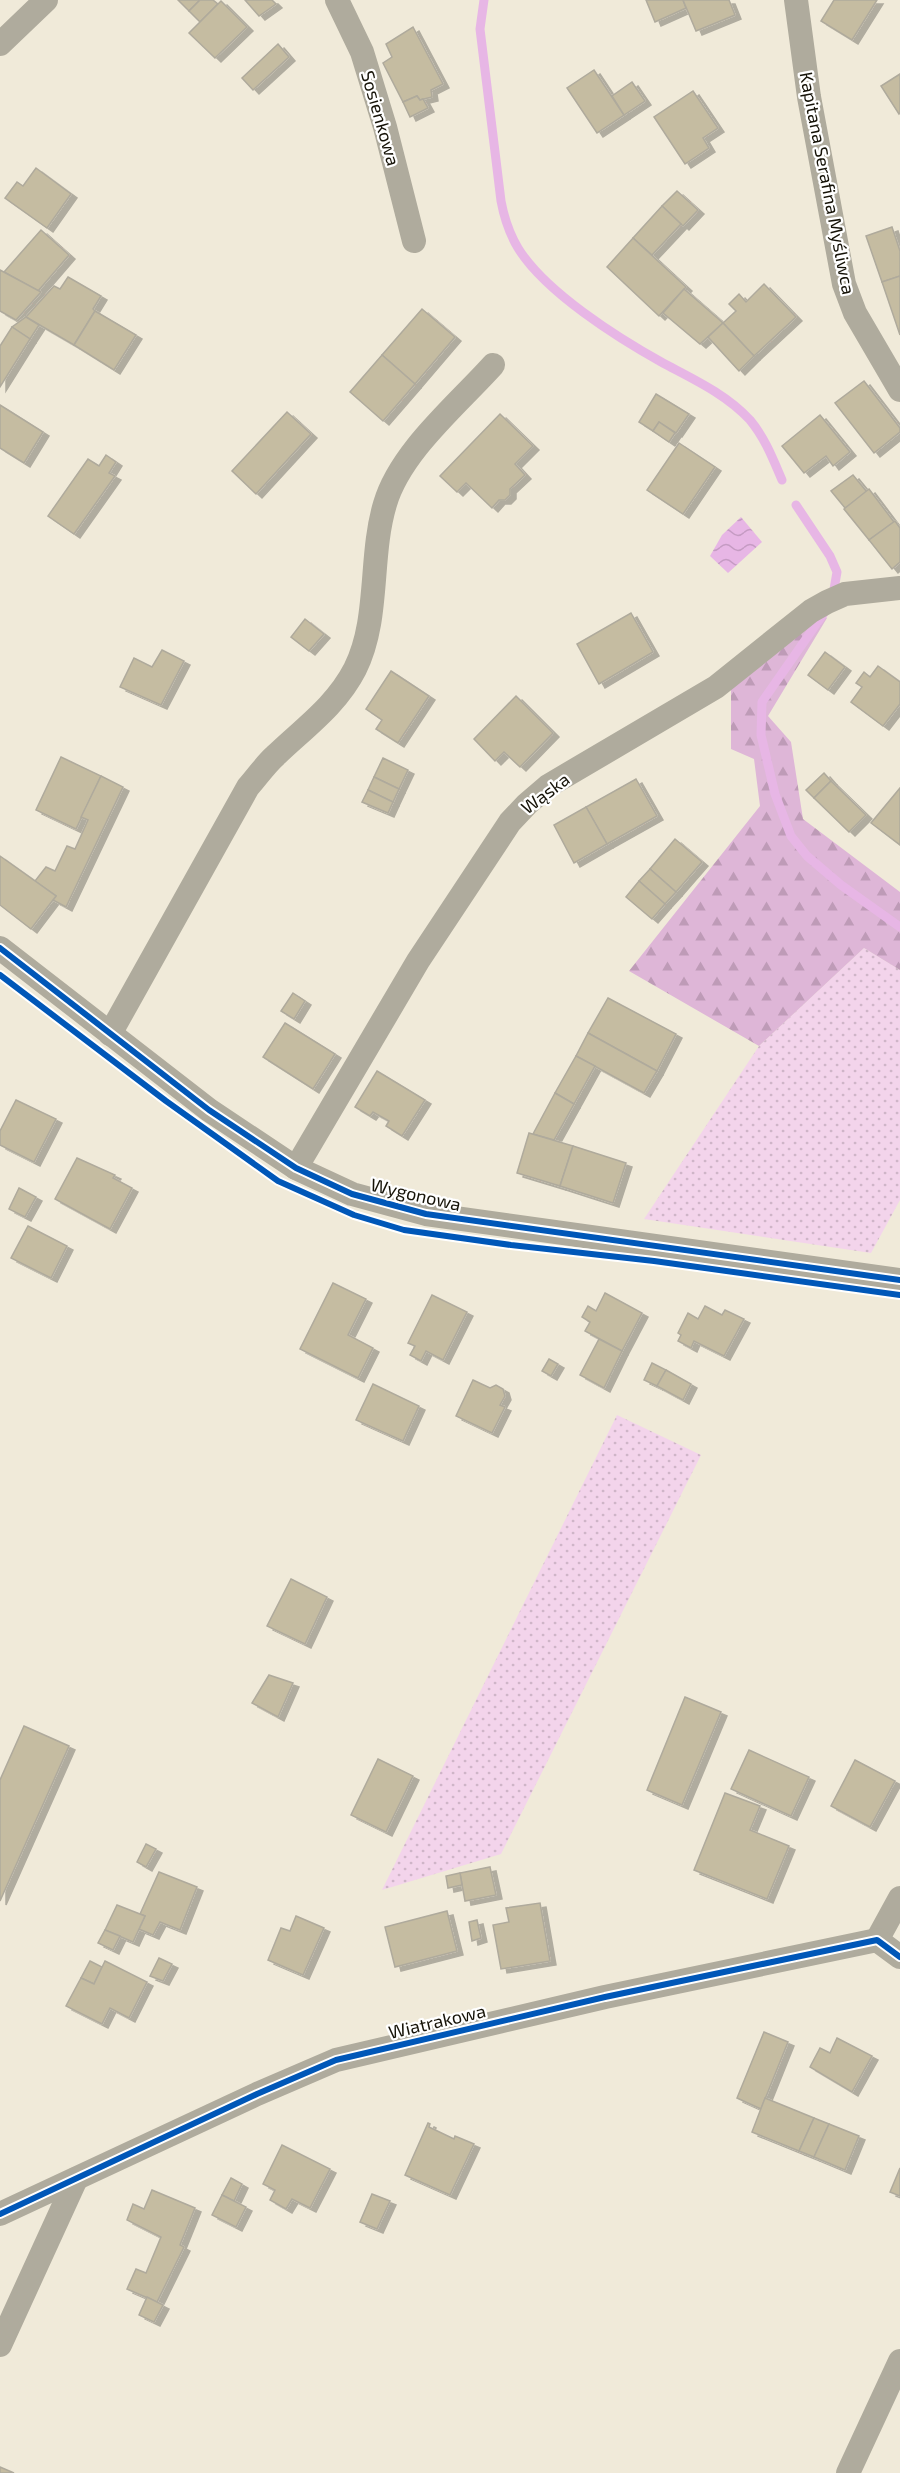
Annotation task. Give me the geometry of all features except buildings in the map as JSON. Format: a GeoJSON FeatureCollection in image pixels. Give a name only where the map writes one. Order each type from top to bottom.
{"type":"FeatureCollection","features":[{"type":"Feature","properties":{"kind":"street"},"geometry":{"type":"LineString","coordinates":[[0,44],[46,0]]}},
{"type":"Feature","properties":{"kind":"street","name":"Sosienkowa"},"geometry":{"type":"LineString","coordinates":[[337,0],[362,52],[385,127],[414,240]]}},
{"type":"Feature","properties":{"kind":"street","name":"Kapitana Serafina Myśliwca"},"geometry":{"type":"LineString","coordinates":[[796,0],[809,97],[844,284],[855,314],[900,390]]}},
{"type":"Feature","properties":{"kind":"street"},"geometry":{"type":"LineString","coordinates":[[110,1034],[248,787],[273,758],[323,713],[339,694],[354,670],[363,649],[384,506],[391,484],[407,459],[493,365]]}},
{"type":"Feature","properties":{"kind":"street","name":"Wąska"},"geometry":{"type":"LineString","coordinates":[[296,1168],[418,961],[510,822],[527,804],[548,786],[716,687],[811,611],[845,594],[900,588]]}},
{"type":"Feature","properties":{"kind":"street","name":"Wygonowa"},"geometry":{"type":"LineString","coordinates":[[0,948],[209,1110],[296,1168],[352,1194],[426,1214],[900,1280]]}},
{"type":"Feature","properties":{"kind":"street"},"geometry":{"type":"LineString","coordinates":[[900,1898],[877,1940],[900,1957]]}},
{"type":"Feature","properties":{"kind":"street","name":"Wiatrakowa"},"geometry":{"type":"LineString","coordinates":[[0,2214],[257,2094],[336,2060],[605,1997],[877,1940]]}},
{"type":"Feature","properties":{"kind":"street"},"geometry":{"type":"LineString","coordinates":[[0,2345],[75,2179]]}},
{"type":"Feature","properties":{"kind":"street"},"geometry":{"type":"LineString","coordinates":[[848,2473],[900,2361]]}},
{"type":"Feature","properties":{"kind":"shaded area"},"geometry":{"type":"Polygon","coordinates":[[[864,948],[900,970],[900,1200],[871,1253],[644,1219],[759,1046],[864,948]]]}},
{"type":"Feature","properties":{"kind":"shaded area"},"geometry":{"type":"Polygon","coordinates":[[[617,1415],[701,1455],[501,1854],[382,1890],[617,1415]]]}},
{"type":"Feature","properties":{"kind":"green space"},"geometry":{"type":"Polygon","coordinates":[[[817,610],[827,618],[768,716],[791,742],[803,819],[900,892],[900,970],[864,948],[759,1046],[629,971],[760,806],[754,759],[731,749],[731,688],[817,610]]]}},
{"type":"Feature","properties":{"kind":"water"},"geometry":{"type":"Polygon","coordinates":[[[741,517],[762,542],[728,573],[710,556],[722,535],[741,517]]]}},
{"type":"Feature","properties":{"kind":"waterway"},"geometry":{"type":"LineString","coordinates":[[484,0],[480,29],[501,201],[507,225],[518,248],[530,265],[546,281],[584,313],[645,353],[709,388],[741,411],[760,434],[782,480]]}},
{"type":"Feature","properties":{"kind":"waterway"},"geometry":{"type":"LineString","coordinates":[[796,505],[830,556],[837,572],[833,595]]}},
{"type":"Feature","properties":{"kind":"waterway"},"geometry":{"type":"LineString","coordinates":[[824,613],[762,702],[761,735],[775,794],[791,836],[807,856],[841,885],[900,927]]}},
{"type":"Feature","properties":{"kind":"cycle path"},"geometry":{"type":"LineString","coordinates":[[0,948],[209,1110],[296,1168],[352,1194],[426,1214],[900,1280]]}},
{"type":"Feature","properties":{"kind":"cycle path"},"geometry":{"type":"LineString","coordinates":[[0,975],[166,1101],[278,1181],[354,1215],[404,1230],[900,1295]]}},
{"type":"Feature","properties":{"kind":"cycle path"},"geometry":{"type":"LineString","coordinates":[[0,2214],[257,2094],[336,2060],[605,1997],[877,1940],[900,1957]]}}]}
